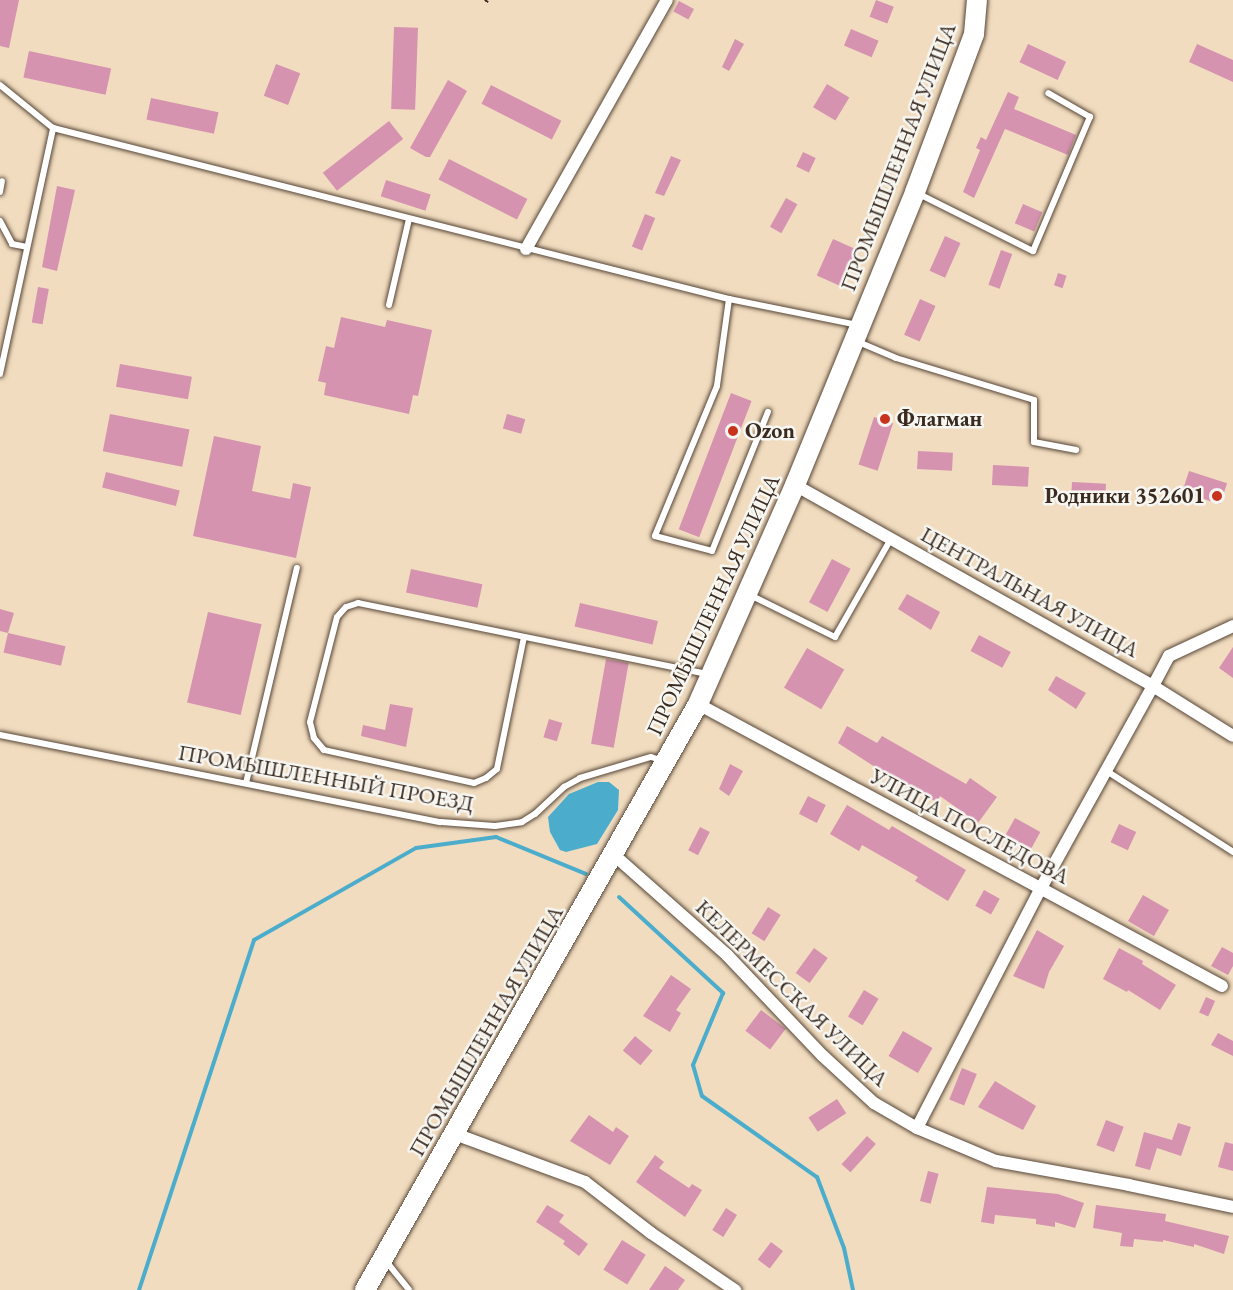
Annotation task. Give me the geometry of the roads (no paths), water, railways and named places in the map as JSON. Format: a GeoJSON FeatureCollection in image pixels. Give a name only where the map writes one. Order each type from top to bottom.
{"type":"FeatureCollection","features":[{"type":"Feature","properties":{"kind":"main road","name":"ПРОМЫШЛЕННАЯ УЛИЦА"},"geometry":{"type":"LineString","coordinates":[[365,1290],[698,704],[795,485],[915,192],[974,34],[977,0]]}},
{"type":"Feature","properties":{"kind":"street"},"geometry":{"type":"LineString","coordinates":[[526,249],[666,0]]}},
{"type":"Feature","properties":{"kind":"street","name":"ЦЕНТРАЛЬНАЯ УЛИЦА"},"geometry":{"type":"LineString","coordinates":[[795,485],[1153,686],[1169,656],[1233,627]]}},
{"type":"Feature","properties":{"kind":"street"},"geometry":{"type":"LineString","coordinates":[[917,1128],[1041,888],[1153,686],[1233,736]]}},
{"type":"Feature","properties":{"kind":"street","name":"УЛИЦА ПОСЛЕДОВА"},"geometry":{"type":"LineString","coordinates":[[698,704],[1222,986]]}},
{"type":"Feature","properties":{"kind":"street","name":"КЕЛЕРМЕССКАЯ УЛИЦА"},"geometry":{"type":"LineString","coordinates":[[614,855],[727,955],[823,1056],[874,1103],[917,1128],[996,1161],[1233,1207]]}},
{"type":"Feature","properties":{"kind":"street"},"geometry":{"type":"LineString","coordinates":[[455,1134],[585,1182],[651,1233],[735,1290]]}},
{"type":"Feature","properties":{"kind":"lane"},"geometry":{"type":"LineString","coordinates":[[0,85],[53,128],[856,333],[896,358],[1034,400],[1034,442],[1076,450]]}},
{"type":"Feature","properties":{"kind":"lane"},"geometry":{"type":"LineString","coordinates":[[915,192],[1033,251],[1090,117],[1048,93]]}},
{"type":"Feature","properties":{"kind":"lane"},"geometry":{"type":"LineString","coordinates":[[0,374],[53,128]]}},
{"type":"Feature","properties":{"kind":"lane"},"geometry":{"type":"LineString","coordinates":[[0,192],[2,181]]}},
{"type":"Feature","properties":{"kind":"lane"},"geometry":{"type":"LineString","coordinates":[[389,305],[409,219]]}},
{"type":"Feature","properties":{"kind":"lane"},"geometry":{"type":"LineString","coordinates":[[0,221],[12,244],[27,247]]}},
{"type":"Feature","properties":{"kind":"lane"},"geometry":{"type":"LineString","coordinates":[[729,299],[717,386],[655,536],[712,551],[768,412]]}},
{"type":"Feature","properties":{"kind":"lane"},"geometry":{"type":"LineString","coordinates":[[747,593],[835,637],[891,539]]}},
{"type":"Feature","properties":{"kind":"lane"},"geometry":{"type":"LineString","coordinates":[[246,783],[297,568]]}},
{"type":"Feature","properties":{"kind":"lane"},"geometry":{"type":"LineString","coordinates":[[524,637],[497,769],[486,778],[474,783],[324,750],[314,738],[310,722],[337,617],[346,607],[358,603],[711,674]]}},
{"type":"Feature","properties":{"kind":"lane","name":"ПРОМЫШЛЕННЫЙ ПРОЕЗД"},"geometry":{"type":"LineString","coordinates":[[0,735],[441,822],[495,826],[522,822],[535,814],[564,787],[580,778],[651,757],[666,762]]}},
{"type":"Feature","properties":{"kind":"lane"},"geometry":{"type":"LineString","coordinates":[[1105,770],[1233,852]]}},
{"type":"Feature","properties":{"kind":"lane"},"geometry":{"type":"LineString","coordinates":[[384,1258],[409,1290]]}},
{"type":"Feature","properties":{"kind":"water"},"geometry":{"type":"Polygon","coordinates":[[[598,782],[609,782],[619,790],[618,810],[597,844],[566,852],[560,850],[550,832],[548,817],[569,794],[598,782]]]}},
{"type":"Feature","properties":{"kind":"waterway"},"geometry":{"type":"LineString","coordinates":[[139,1290],[254,940],[416,848],[496,837],[586,874]]}},
{"type":"Feature","properties":{"kind":"waterway"},"geometry":{"type":"LineString","coordinates":[[619,897],[723,993],[693,1065],[702,1096],[817,1177],[844,1248],[853,1290]]}},
{"type":"Feature","properties":{"kind":"place","name":"Флагман"},"geometry":{"type":"Point","coordinates":[885,419]}},
{"type":"Feature","properties":{"kind":"place","name":"Ozon"},"geometry":{"type":"Point","coordinates":[733,431]}},
{"type":"Feature","properties":{"kind":"place","name":"Родники 352601"},"geometry":{"type":"Point","coordinates":[1217,496]}}]}
